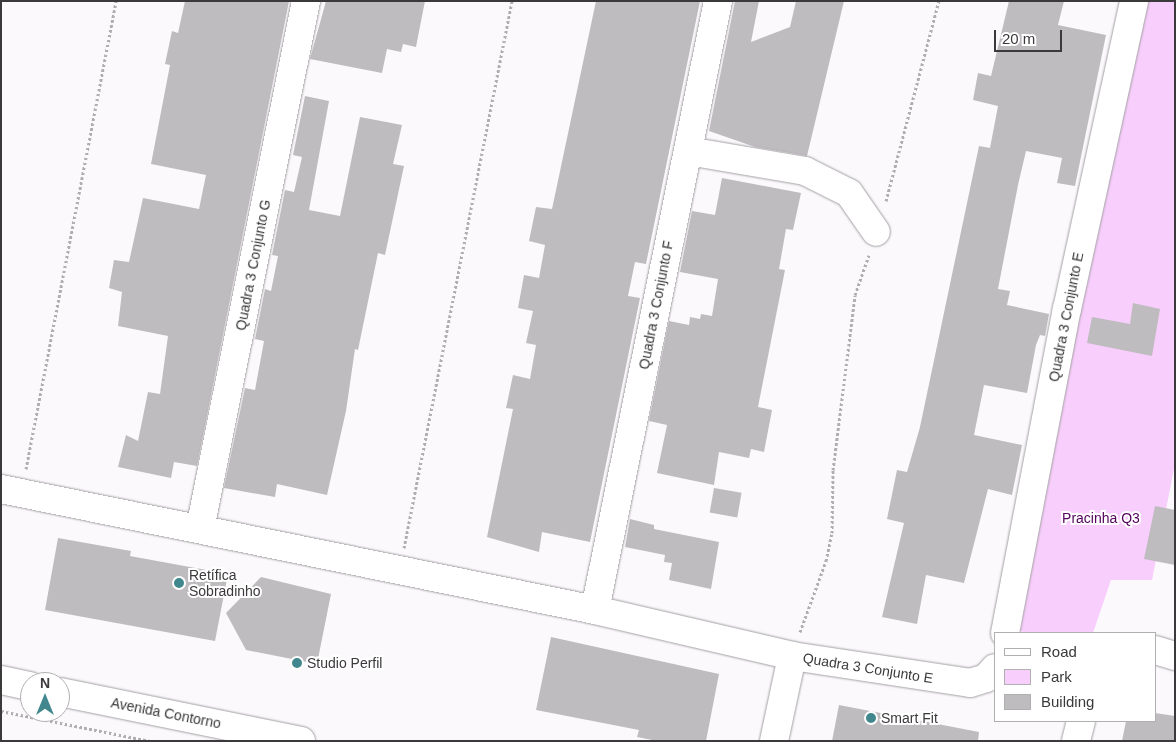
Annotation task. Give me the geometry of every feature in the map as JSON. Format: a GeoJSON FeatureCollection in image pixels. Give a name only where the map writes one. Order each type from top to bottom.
{"type":"FeatureCollection","features":[{"type":"Feature","properties":{"kind":"street","name":"Quadra 3 Conjunto G"},"geometry":{"type":"LineString","coordinates":[[200,529],[306,1]]}},
{"type":"Feature","properties":{"kind":"street","name":"Quadra 3 Conjunto F"},"geometry":{"type":"LineString","coordinates":[[595,610],[718,1]]}},
{"type":"Feature","properties":{"kind":"street","name":"Quadra 3 Conjunto E"},"geometry":{"type":"LineString","coordinates":[[1005,632],[1067,309],[1134,1]]}},
{"type":"Feature","properties":{"kind":"street"},"geometry":{"type":"LineString","coordinates":[[688,150],[805,171],[849,193],[876,232]]}},
{"type":"Feature","properties":{"kind":"street"},"geometry":{"type":"LineString","coordinates":[[7,492],[400,569],[595,610],[792,656]]}},
{"type":"Feature","properties":{"kind":"street"},"geometry":{"type":"LineString","coordinates":[[1156,650],[1175,656]]}},
{"type":"Feature","properties":{"kind":"street","name":"Quadra 3 Conjunto E"},"geometry":{"type":"LineString","coordinates":[[774,741],[792,656],[970,683],[986,678],[994,669]]}},
{"type":"Feature","properties":{"kind":"street"},"geometry":{"type":"LineString","coordinates":[[1,680],[20,684]]}},
{"type":"Feature","properties":{"kind":"street","name":"Avenida Contorno"},"geometry":{"type":"LineString","coordinates":[[70,694],[301,741]]}},
{"type":"Feature","properties":{"kind":"street"},"geometry":{"type":"LineString","coordinates":[[1076,741],[1081,722]]}},
{"type":"Feature","properties":{"kind":"path"},"geometry":{"type":"LineString","coordinates":[[7,492],[116,1]]}},
{"type":"Feature","properties":{"kind":"path"},"geometry":{"type":"LineString","coordinates":[[400,569],[512,1]]}},
{"type":"Feature","properties":{"kind":"path"},"geometry":{"type":"LineString","coordinates":[[792,656],[826,561],[832,533],[833,470],[855,295],[902,148],[938,1]]}},
{"type":"Feature","properties":{"kind":"path"},"geometry":{"type":"LineString","coordinates":[[1,711],[150,741]]}},
{"type":"Feature","properties":{"kind":"green space","name":"Pracinha Q3"},"geometry":{"type":"Polygon","coordinates":[[[1142,1],[1175,1],[1175,464],[1152,580],[1111,580],[1093,632],[1024,632],[1015,630],[1142,1]]]}},
{"type":"Feature","properties":{"kind":"building"},"geometry":{"type":"Polygon","coordinates":[[[185,1],[289,1],[197,466],[174,462],[171,478],[118,467],[126,435],[138,441],[148,392],[160,394],[168,336],[118,326],[122,292],[109,288],[114,260],[129,262],[143,198],[199,209],[206,175],[151,164],[170,65],[165,64],[172,31],[178,33],[185,1]]]}},
{"type":"Feature","properties":{"kind":"building"},"geometry":{"type":"Polygon","coordinates":[[[326,1],[425,1],[416,47],[403,44],[401,52],[387,49],[382,73],[310,59],[326,1]]]}},
{"type":"Feature","properties":{"kind":"building"},"geometry":{"type":"Polygon","coordinates":[[[596,1],[700,1],[646,264],[635,262],[628,296],[640,298],[590,542],[542,532],[539,552],[487,537],[513,409],[506,408],[513,375],[530,379],[536,345],[526,343],[533,311],[518,308],[524,275],[539,278],[545,245],[529,241],[536,207],[552,209],[596,1]]]}},
{"type":"Feature","properties":{"kind":"building"},"geometry":{"type":"Polygon","coordinates":[[[735,1],[759,1],[751,42],[790,27],[796,1],[844,1],[807,156],[755,147],[709,131],[735,1]]]}},
{"type":"Feature","properties":{"kind":"building"},"geometry":{"type":"Polygon","coordinates":[[[1009,1],[1064,1],[1058,25],[1106,35],[1075,186],[1057,183],[1062,158],[1026,151],[1018,185],[998,289],[1010,291],[1007,305],[1049,314],[1045,336],[1040,335],[1036,345],[1027,393],[984,385],[974,435],[1022,445],[1012,495],[988,489],[964,583],[926,575],[917,624],[882,617],[904,523],[887,519],[897,470],[907,472],[920,427],[979,146],[990,148],[998,106],[973,100],[978,73],[991,76],[1009,1]]]}},
{"type":"Feature","properties":{"kind":"building"},"geometry":{"type":"Polygon","coordinates":[[[305,96],[329,101],[309,210],[340,216],[360,117],[402,125],[393,164],[404,166],[385,255],[378,253],[358,350],[355,349],[346,411],[327,495],[277,484],[275,497],[224,488],[245,388],[255,390],[264,341],[255,339],[265,289],[271,291],[278,256],[272,255],[285,190],[294,192],[302,157],[293,155],[305,96]]]}},
{"type":"Feature","properties":{"kind":"building"},"geometry":{"type":"Polygon","coordinates":[[[722,178],[801,193],[793,230],[786,229],[779,269],[785,270],[758,407],[772,410],[764,452],[751,449],[749,458],[719,452],[714,485],[657,473],[667,425],[649,421],[669,321],[689,325],[690,317],[700,319],[701,314],[712,316],[718,279],[680,272],[692,211],[715,215],[722,178]]]}},
{"type":"Feature","properties":{"kind":"building"},"geometry":{"type":"Polygon","coordinates":[[[1133,303],[1160,309],[1152,356],[1087,343],[1092,317],[1130,324],[1133,303]]]}},
{"type":"Feature","properties":{"kind":"building"},"geometry":{"type":"Polygon","coordinates":[[[714,488],[742,493],[737,517],[710,513],[714,488]]]}},
{"type":"Feature","properties":{"kind":"building"},"geometry":{"type":"Polygon","coordinates":[[[1155,506],[1175,510],[1175,565],[1144,559],[1155,506]]]}},
{"type":"Feature","properties":{"kind":"building"},"geometry":{"type":"Polygon","coordinates":[[[630,519],[654,525],[654,529],[719,542],[711,589],[669,580],[672,563],[664,562],[665,555],[625,547],[630,519]]]}},
{"type":"Feature","properties":{"kind":"building"},"geometry":{"type":"Polygon","coordinates":[[[58,538],[131,551],[130,556],[228,574],[215,641],[45,610],[58,538]]]}},
{"type":"Feature","properties":{"kind":"building"},"geometry":{"type":"Polygon","coordinates":[[[261,577],[331,594],[317,664],[246,650],[226,613],[261,577]]]}},
{"type":"Feature","properties":{"kind":"building"},"geometry":{"type":"Polygon","coordinates":[[[551,637],[719,674],[706,741],[657,741],[637,737],[639,730],[536,710],[551,637]]]}},
{"type":"Feature","properties":{"kind":"building","name":"Smart Fit"},"geometry":{"type":"Polygon","coordinates":[[[839,705],[979,732],[978,741],[832,741],[839,705]]]}},
{"type":"Feature","properties":{"kind":"building"},"geometry":{"type":"Polygon","coordinates":[[[1156,713],[1175,716],[1175,741],[1122,741],[1126,722],[1156,722],[1156,713]]]}},
{"type":"Feature","properties":{"kind":"place","name":"Retífica Sobradinho"},"geometry":{"type":"Point","coordinates":[179,583]}},
{"type":"Feature","properties":{"kind":"place","name":"Studio Perfil"},"geometry":{"type":"Point","coordinates":[297,663]}},
{"type":"Feature","properties":{"kind":"place","name":"Smart Fit"},"geometry":{"type":"Point","coordinates":[871,718]}}]}
